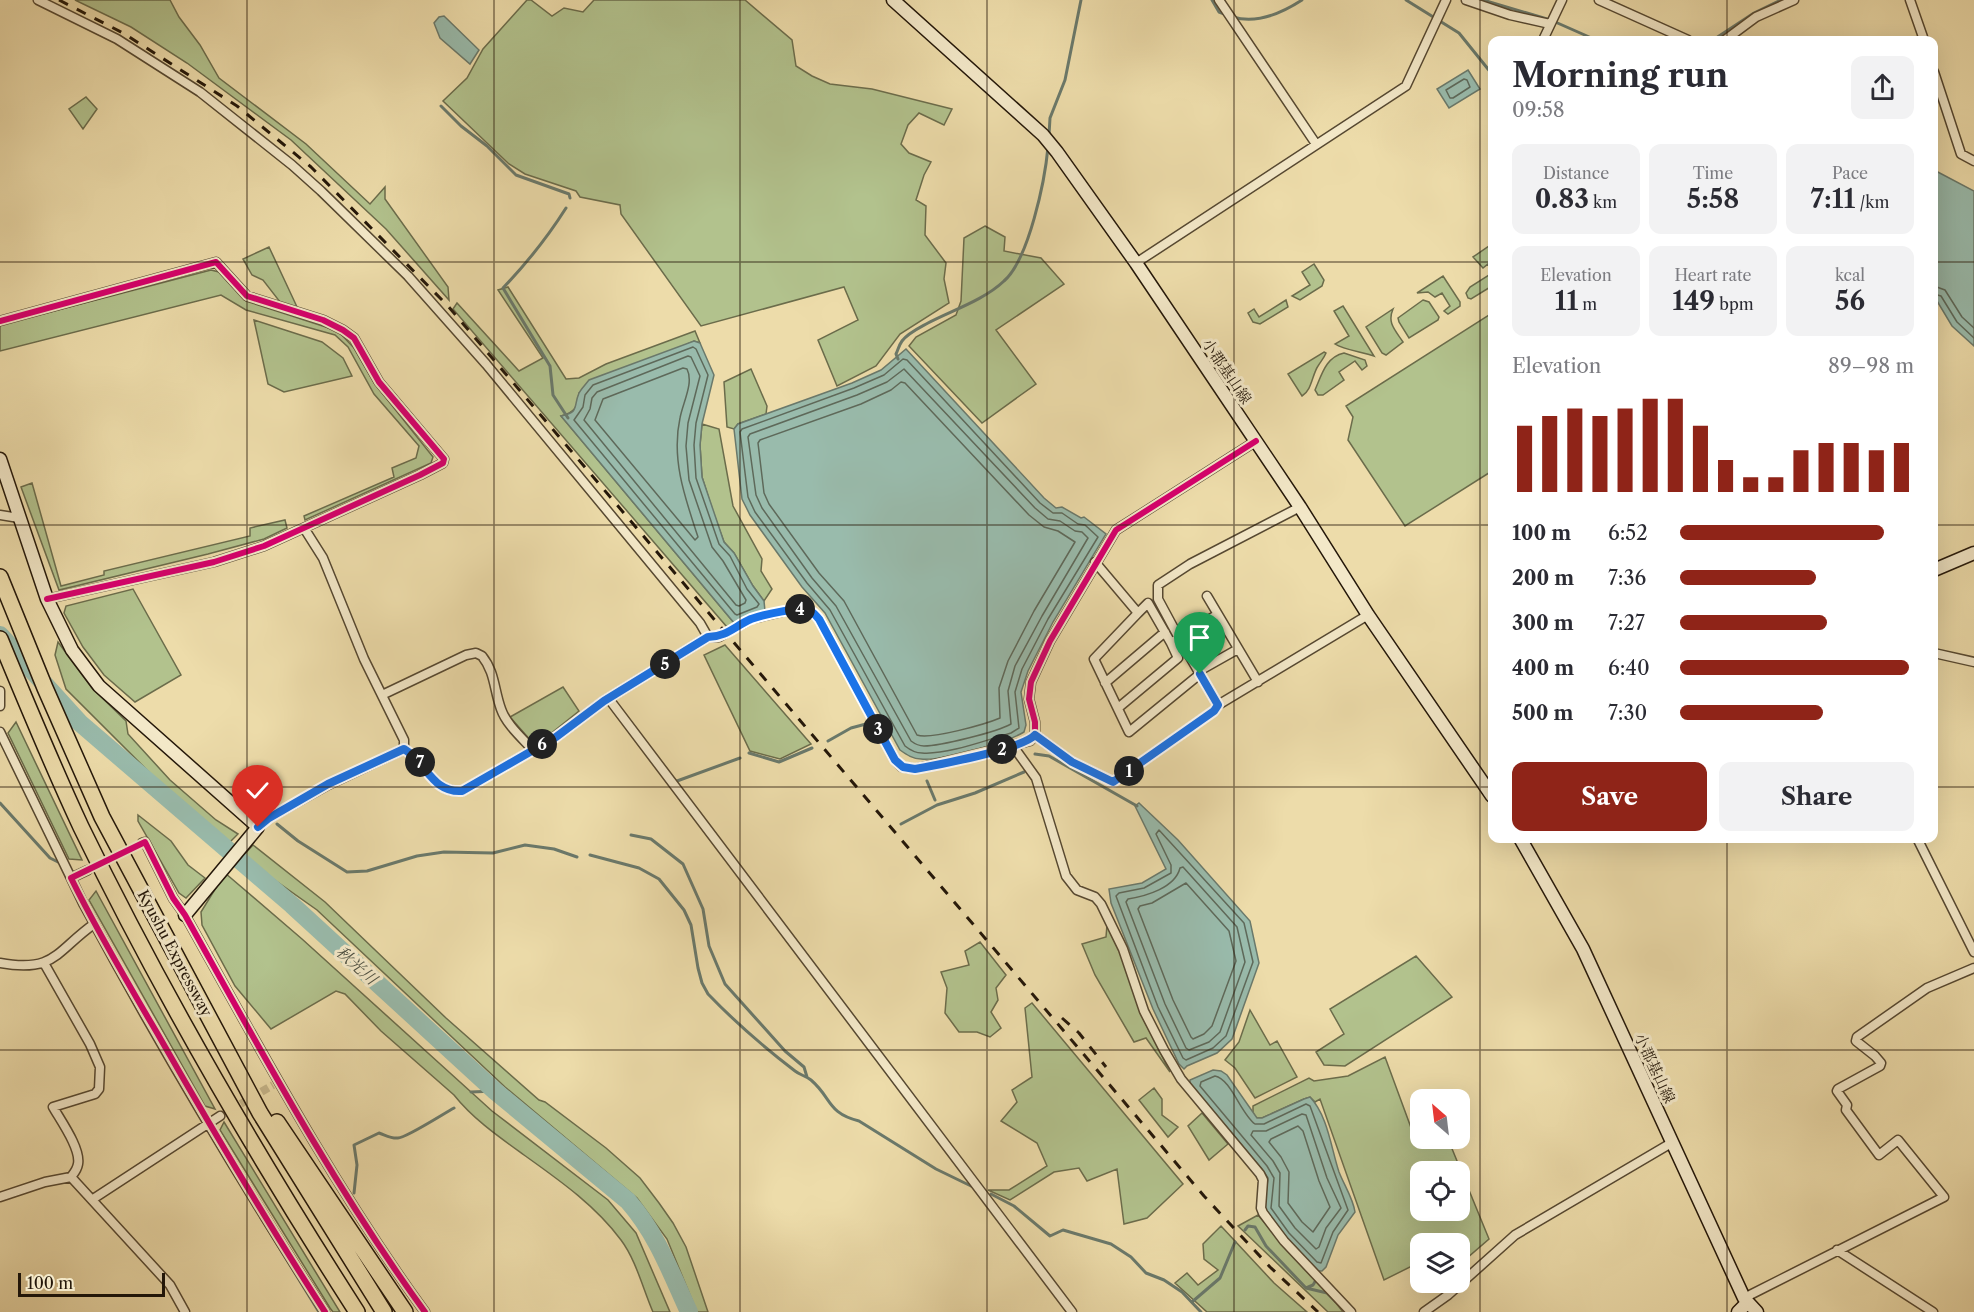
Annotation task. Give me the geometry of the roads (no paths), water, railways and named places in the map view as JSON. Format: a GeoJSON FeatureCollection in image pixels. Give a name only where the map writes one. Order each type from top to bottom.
{"type":"FeatureCollection","features":[{"type":"Feature","properties":{"kind":"highway","name":"Kyushu Expressway"},"geometry":{"type":"LineString","coordinates":[[2,584],[102,817],[260,1113],[384,1312]]}},
{"type":"Feature","properties":{"kind":"highway","name":"Kyushu Expressway"},"geometry":{"type":"LineString","coordinates":[[0,639],[81,826],[162,986],[280,1190],[357,1312]]}},
{"type":"Feature","properties":{"kind":"highway"},"geometry":{"type":"LineString","coordinates":[[211,1021],[405,1312]]}},
{"type":"Feature","properties":{"kind":"main road","name":"小郡基山線"},"geometry":{"type":"LineString","coordinates":[[892,0],[1044,136],[1136,263],[1300,507],[1368,615],[1488,790]]}},
{"type":"Feature","properties":{"kind":"main road"},"geometry":{"type":"LineString","coordinates":[[0,459],[47,599],[72,650],[99,686],[258,827],[185,915]]}},
{"type":"Feature","properties":{"kind":"main road"},"geometry":{"type":"LineString","coordinates":[[1938,568],[1974,553]]}},
{"type":"Feature","properties":{"kind":"main road","name":"小郡基山線"},"geometry":{"type":"LineString","coordinates":[[1523,843],[1583,949],[1673,1142],[1746,1307]]}},
{"type":"Feature","properties":{"kind":"street"},"geometry":{"type":"LineString","coordinates":[[38,0],[117,39],[200,92],[292,165],[338,208],[408,276],[486,364],[700,623],[708,637]]}},
{"type":"Feature","properties":{"kind":"street"},"geometry":{"type":"LineString","coordinates":[[1220,0],[1316,144]]}},
{"type":"Feature","properties":{"kind":"street"},"geometry":{"type":"LineString","coordinates":[[1136,263],[1406,86],[1446,0]]}},
{"type":"Feature","properties":{"kind":"street"},"geometry":{"type":"LineString","coordinates":[[1466,0],[1510,15],[1551,24]]}},
{"type":"Feature","properties":{"kind":"street"},"geometry":{"type":"LineString","coordinates":[[1545,36],[1562,0]]}},
{"type":"Feature","properties":{"kind":"street"},"geometry":{"type":"LineString","coordinates":[[1599,0],[1679,36]]}},
{"type":"Feature","properties":{"kind":"street"},"geometry":{"type":"LineString","coordinates":[[1730,36],[1756,17],[1793,0]]}},
{"type":"Feature","properties":{"kind":"street"},"geometry":{"type":"LineString","coordinates":[[1910,0],[1923,36]]}},
{"type":"Feature","properties":{"kind":"street"},"geometry":{"type":"LineString","coordinates":[[1938,84],[1961,154],[1974,161]]}},
{"type":"Feature","properties":{"kind":"street"},"geometry":{"type":"LineString","coordinates":[[0,321],[216,262],[247,296],[323,320],[354,338],[379,382],[444,459],[443,463],[264,546],[214,562],[47,599]]}},
{"type":"Feature","properties":{"kind":"street"},"geometry":{"type":"LineString","coordinates":[[404,749],[415,756],[440,786],[451,792],[462,791],[556,737],[583,715],[708,637],[719,637],[752,619],[802,609],[811,611],[819,619],[895,760],[903,767],[915,769],[1030,741],[1035,735],[1035,723],[1029,699],[1031,682],[1050,640],[1116,530],[1256,441]]}},
{"type":"Feature","properties":{"kind":"street"},"geometry":{"type":"LineString","coordinates":[[1218,705],[1158,599],[1158,585],[1190,564],[1300,507]]}},
{"type":"Feature","properties":{"kind":"street"},"geometry":{"type":"LineString","coordinates":[[0,515],[19,518]]}},
{"type":"Feature","properties":{"kind":"street"},"geometry":{"type":"LineString","coordinates":[[304,528],[323,558],[348,624],[404,740],[404,749]]}},
{"type":"Feature","properties":{"kind":"street"},"geometry":{"type":"LineString","coordinates":[[1095,562],[1138,613]]}},
{"type":"Feature","properties":{"kind":"street"},"geometry":{"type":"LineString","coordinates":[[1207,597],[1258,682]]}},
{"type":"Feature","properties":{"kind":"street"},"geometry":{"type":"LineString","coordinates":[[1118,708],[1178,658],[1148,603],[1094,659],[1105,683],[1130,732],[1199,673],[1238,649]]}},
{"type":"Feature","properties":{"kind":"street"},"geometry":{"type":"LineString","coordinates":[[1171,643],[1217,615]]}},
{"type":"Feature","properties":{"kind":"street"},"geometry":{"type":"LineString","coordinates":[[1035,735],[1072,762],[1113,782],[1214,711],[1218,705],[1368,615]]}},
{"type":"Feature","properties":{"kind":"street"},"geometry":{"type":"LineString","coordinates":[[1105,683],[1165,632]]}},
{"type":"Feature","properties":{"kind":"street"},"geometry":{"type":"LineString","coordinates":[[382,695],[466,655],[476,653],[483,656],[494,676],[501,711],[533,750]]}},
{"type":"Feature","properties":{"kind":"street"},"geometry":{"type":"LineString","coordinates":[[1938,653],[1974,662]]}},
{"type":"Feature","properties":{"kind":"street"},"geometry":{"type":"LineString","coordinates":[[0,691],[0,706]]}},
{"type":"Feature","properties":{"kind":"street"},"geometry":{"type":"LineString","coordinates":[[609,699],[1072,1312]]}},
{"type":"Feature","properties":{"kind":"street"},"geometry":{"type":"LineString","coordinates":[[0,732],[94,924],[269,1226],[325,1312]]}},
{"type":"Feature","properties":{"kind":"street"},"geometry":{"type":"LineString","coordinates":[[1013,746],[1036,778],[1066,876],[1077,890],[1095,897],[1105,910],[1123,949],[1143,1011],[1181,1079],[1260,1174],[1263,1180],[1261,1208],[1274,1228],[1351,1312]]}},
{"type":"Feature","properties":{"kind":"street"},"geometry":{"type":"LineString","coordinates":[[258,827],[269,818],[328,784],[404,749]]}},
{"type":"Feature","properties":{"kind":"street"},"geometry":{"type":"LineString","coordinates":[[142,843],[145,842],[173,898],[185,915],[276,1084],[359,1215],[425,1312]]}},
{"type":"Feature","properties":{"kind":"street"},"geometry":{"type":"LineString","coordinates":[[1920,843],[1974,952]]}},
{"type":"Feature","properties":{"kind":"street"},"geometry":{"type":"LineString","coordinates":[[71,878],[88,870]]}},
{"type":"Feature","properties":{"kind":"street"},"geometry":{"type":"LineString","coordinates":[[0,963],[13,965],[44,963],[62,953],[94,924]]}},
{"type":"Feature","properties":{"kind":"street"},"geometry":{"type":"LineString","coordinates":[[0,1197],[45,1182],[71,1177],[79,1161],[53,1107],[95,1094],[99,1089],[100,1067],[90,1044],[44,963]]}},
{"type":"Feature","properties":{"kind":"street"},"geometry":{"type":"LineString","coordinates":[[1746,1307],[1837,1250],[1944,1197],[1899,1140],[1880,1155],[1846,1110],[1847,1105],[1837,1091],[1880,1066],[1881,1063],[1875,1056],[1856,1041],[1857,1037],[1927,988],[1974,968]]}},
{"type":"Feature","properties":{"kind":"street"},"geometry":{"type":"LineString","coordinates":[[93,1199],[220,1116]]}},
{"type":"Feature","properties":{"kind":"street"},"geometry":{"type":"LineString","coordinates":[[1424,1312],[1448,1295],[1515,1235],[1673,1142]]}},
{"type":"Feature","properties":{"kind":"street"},"geometry":{"type":"LineString","coordinates":[[71,1177],[170,1285],[185,1312]]}},
{"type":"Feature","properties":{"kind":"street"},"geometry":{"type":"LineString","coordinates":[[1837,1250],[1932,1312]]}},
{"type":"Feature","properties":{"kind":"water"},"geometry":{"type":"Polygon","coordinates":[[[444,16],[479,50],[470,64],[440,38],[434,23],[439,17],[444,16]]]}},
{"type":"Feature","properties":{"kind":"water"},"geometry":{"type":"Polygon","coordinates":[[[1468,70],[1480,89],[1449,108],[1437,89],[1468,70]]]}},
{"type":"Feature","properties":{"kind":"water"},"geometry":{"type":"Polygon","coordinates":[[[1938,172],[1974,191],[1974,346],[1952,326],[1938,303],[1938,172]]]}},
{"type":"Feature","properties":{"kind":"water"},"geometry":{"type":"Polygon","coordinates":[[[694,341],[700,343],[714,375],[702,424],[700,445],[702,477],[724,542],[734,553],[764,601],[765,611],[735,624],[561,416],[573,411],[579,393],[589,380],[694,341]]]}},
{"type":"Feature","properties":{"kind":"water"},"geometry":{"type":"Polygon","coordinates":[[[906,349],[1044,498],[1056,508],[1062,507],[1081,518],[1084,517],[1106,534],[1053,622],[1028,671],[1021,692],[1026,725],[1024,732],[974,750],[931,759],[915,758],[900,750],[825,613],[802,587],[750,515],[742,499],[734,429],[738,424],[852,383],[881,370],[906,349]]]}},
{"type":"Feature","properties":{"kind":"water"},"geometry":{"type":"Polygon","coordinates":[[[1139,803],[1178,840],[1250,921],[1259,963],[1232,1039],[1217,1053],[1184,1069],[1179,1064],[1153,1009],[1111,903],[1109,889],[1142,883],[1166,869],[1135,806],[1139,803]]]}},
{"type":"Feature","properties":{"kind":"water"},"geometry":{"type":"Polygon","coordinates":[[[1213,1070],[1227,1075],[1257,1118],[1262,1118],[1310,1097],[1321,1113],[1339,1172],[1355,1212],[1338,1235],[1326,1267],[1322,1271],[1317,1271],[1284,1237],[1264,1209],[1268,1178],[1190,1084],[1190,1080],[1213,1070]]]}},
{"type":"Feature","properties":{"kind":"waterway"},"geometry":{"type":"LineString","coordinates":[[1049,135],[1050,118],[1065,80],[1081,0]]}},
{"type":"Feature","properties":{"kind":"waterway"},"geometry":{"type":"LineString","coordinates":[[1212,0],[1219,12],[1227,15]]}},
{"type":"Feature","properties":{"kind":"waterway"},"geometry":{"type":"LineString","coordinates":[[1233,17],[1251,19],[1269,16],[1302,0]]}},
{"type":"Feature","properties":{"kind":"waterway"},"geometry":{"type":"LineString","coordinates":[[1406,0],[1459,33],[1488,69]]}},
{"type":"Feature","properties":{"kind":"waterway"},"geometry":{"type":"LineString","coordinates":[[1483,0],[1547,19]]}},
{"type":"Feature","properties":{"kind":"waterway"},"geometry":{"type":"LineString","coordinates":[[1719,36],[1754,13],[1781,0]]}},
{"type":"Feature","properties":{"kind":"waterway"},"geometry":{"type":"LineString","coordinates":[[1553,21],[1587,36]]}},
{"type":"Feature","properties":{"kind":"waterway"},"geometry":{"type":"LineString","coordinates":[[441,106],[516,175],[569,194],[570,198]]}},
{"type":"Feature","properties":{"kind":"waterway"},"geometry":{"type":"LineString","coordinates":[[898,359],[896,354],[907,336],[987,294],[1004,281],[1013,270],[1028,238],[1034,218],[1048,147]]}},
{"type":"Feature","properties":{"kind":"waterway"},"geometry":{"type":"LineString","coordinates":[[566,208],[552,230],[503,288],[550,366],[553,395],[568,418]]}},
{"type":"Feature","properties":{"kind":"waterway","name":"秋光川"},"geometry":{"type":"LineString","coordinates":[[0,635],[80,723],[292,905],[495,1091],[628,1201],[655,1240],[689,1312]]}},
{"type":"Feature","properties":{"kind":"waterway"},"geometry":{"type":"LineString","coordinates":[[828,741],[851,728],[866,724]]}},
{"type":"Feature","properties":{"kind":"waterway"},"geometry":{"type":"LineString","coordinates":[[749,753],[779,762],[812,748]]}},
{"type":"Feature","properties":{"kind":"waterway"},"geometry":{"type":"LineString","coordinates":[[1035,754],[1049,756],[1137,806]]}},
{"type":"Feature","properties":{"kind":"waterway"},"geometry":{"type":"LineString","coordinates":[[677,781],[740,758]]}},
{"type":"Feature","properties":{"kind":"waterway"},"geometry":{"type":"LineString","coordinates":[[901,824],[937,805],[975,793],[1024,772]]}},
{"type":"Feature","properties":{"kind":"waterway"},"geometry":{"type":"LineString","coordinates":[[927,781],[935,800]]}},
{"type":"Feature","properties":{"kind":"waterway"},"geometry":{"type":"LineString","coordinates":[[0,803],[50,858],[60,863]]}},
{"type":"Feature","properties":{"kind":"waterway"},"geometry":{"type":"LineString","coordinates":[[277,824],[298,841],[347,872],[367,871],[417,856],[444,852],[493,853],[525,845],[554,849],[577,857]]}},
{"type":"Feature","properties":{"kind":"waterway"},"geometry":{"type":"LineString","coordinates":[[631,835],[651,839],[683,864],[703,909],[709,946],[725,984],[785,1051],[804,1067],[807,1077]]}},
{"type":"Feature","properties":{"kind":"waterway"},"geometry":{"type":"LineString","coordinates":[[590,855],[639,868],[659,879],[684,910],[691,925],[698,968],[708,994],[772,1053],[811,1080],[835,1109],[859,1121],[936,1169],[971,1186]]}},
{"type":"Feature","properties":{"kind":"waterway"},"geometry":{"type":"LineString","coordinates":[[471,1092],[495,1091]]}},
{"type":"Feature","properties":{"kind":"waterway"},"geometry":{"type":"LineString","coordinates":[[354,1193],[357,1165],[354,1145],[379,1133],[393,1138],[402,1137],[454,1108]]}},
{"type":"Feature","properties":{"kind":"waterway"},"geometry":{"type":"LineString","coordinates":[[991,1194],[1014,1206],[1050,1236],[1063,1230],[1111,1244],[1131,1257],[1146,1273],[1164,1280],[1182,1292],[1201,1312]]}},
{"type":"Feature","properties":{"kind":"waterway"},"geometry":{"type":"LineString","coordinates":[[261,1218],[319,1312]]}},
{"type":"Feature","properties":{"kind":"waterway"},"geometry":{"type":"LineString","coordinates":[[1245,1230],[1248,1226],[1255,1227],[1266,1246],[1306,1288],[1313,1285],[1316,1280]]}},
{"type":"Feature","properties":{"kind":"waterway"},"geometry":{"type":"LineString","coordinates":[[1192,1302],[1220,1278],[1235,1242]]}},
{"type":"Feature","properties":{"kind":"waterway"},"geometry":{"type":"LineString","coordinates":[[1306,1288],[1327,1293],[1336,1302]]}},
{"type":"Feature","properties":{"kind":"tunnel"},"geometry":{"type":"LineString","coordinates":[[96,865],[142,843]]}},
{"type":"Feature","properties":{"kind":"tunnel"},"geometry":{"type":"LineString","coordinates":[[220,1116],[273,1085]]}},
{"type":"Feature","properties":{"kind":"railway"},"geometry":{"type":"LineString","coordinates":[[59,0],[123,33],[237,106],[311,167],[448,306],[1204,1196],[1270,1267],[1318,1312]]}},
{"type":"Feature","properties":{"kind":"railway"},"geometry":{"type":"LineString","coordinates":[[1062,1018],[1079,1033],[1106,1067]]}}]}
